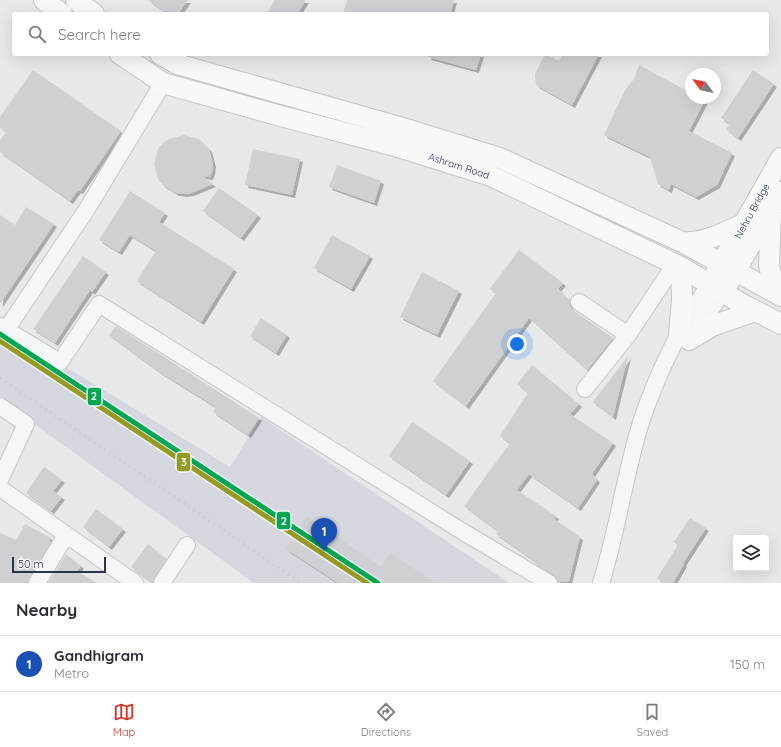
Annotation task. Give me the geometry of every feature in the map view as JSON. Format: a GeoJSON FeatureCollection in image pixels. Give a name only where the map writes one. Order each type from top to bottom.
{"type":"FeatureCollection","features":[{"type":"Feature","properties":{"kind":"main road"},"geometry":{"type":"LineString","coordinates":[[44,0],[59,12]]}},
{"type":"Feature","properties":{"kind":"main road"},"geometry":{"type":"LineString","coordinates":[[76,0],[91,12]]}},
{"type":"Feature","properties":{"kind":"main road","name":"Ashram Road"},"geometry":{"type":"LineString","coordinates":[[123,56],[164,83],[395,146],[491,176],[678,266],[781,324]]}},
{"type":"Feature","properties":{"kind":"main road","name":"Ashram Road"},"geometry":{"type":"LineString","coordinates":[[163,56],[177,64],[402,128],[500,158],[682,242],[781,294]]}},
{"type":"Feature","properties":{"kind":"main road","name":"Nehru Bridge"},"geometry":{"type":"LineString","coordinates":[[729,268],[745,223],[781,158]]}},
{"type":"Feature","properties":{"kind":"main road","name":"Nehru Bridge"},"geometry":{"type":"LineString","coordinates":[[729,268],[771,210],[781,192]]}},
{"type":"Feature","properties":{"kind":"main road"},"geometry":{"type":"LineString","coordinates":[[771,210],[769,252],[771,274],[781,294]]}},
{"type":"Feature","properties":{"kind":"main road"},"geometry":{"type":"LineString","coordinates":[[682,242],[692,243],[727,232],[745,223]]}},
{"type":"Feature","properties":{"kind":"main road"},"geometry":{"type":"LineString","coordinates":[[678,266],[682,300],[680,341],[712,326],[755,310]]}},
{"type":"Feature","properties":{"kind":"main road"},"geometry":{"type":"LineString","coordinates":[[717,288],[729,268]]}},
{"type":"Feature","properties":{"kind":"street"},"geometry":{"type":"LineString","coordinates":[[164,83],[87,209],[3,328],[60,362],[99,304],[466,534],[549,583]]}},
{"type":"Feature","properties":{"kind":"street"},"geometry":{"type":"LineString","coordinates":[[769,252],[781,232]]}},
{"type":"Feature","properties":{"kind":"street"},"geometry":{"type":"LineString","coordinates":[[585,389],[628,335],[678,266]]}},
{"type":"Feature","properties":{"kind":"street"},"geometry":{"type":"LineString","coordinates":[[601,583],[612,549],[642,418],[657,382],[680,341],[717,288]]}},
{"type":"Feature","properties":{"kind":"street"},"geometry":{"type":"LineString","coordinates":[[579,302],[628,335]]}},
{"type":"Feature","properties":{"kind":"street"},"geometry":{"type":"LineString","coordinates":[[0,406],[26,424],[0,480]]}},
{"type":"Feature","properties":{"kind":"street"},"geometry":{"type":"LineString","coordinates":[[0,488],[135,583]]}},
{"type":"Feature","properties":{"kind":"street"},"geometry":{"type":"LineString","coordinates":[[37,583],[66,535]]}},
{"type":"Feature","properties":{"kind":"street"},"geometry":{"type":"LineString","coordinates":[[162,583],[187,545]]}},
{"type":"Feature","properties":{"kind":"shaded area"},"geometry":{"type":"Polygon","coordinates":[[[0,327],[230,467],[261,417],[509,583],[254,583],[0,399],[0,327]]]}},
{"type":"Feature","properties":{"kind":"building"},"geometry":{"type":"Polygon","coordinates":[[[148,0],[188,0],[179,12],[165,12],[148,0]]]}},
{"type":"Feature","properties":{"kind":"building"},"geometry":{"type":"Polygon","coordinates":[[[275,0],[306,0],[298,12],[267,12],[275,0]]]}},
{"type":"Feature","properties":{"kind":"building"},"geometry":{"type":"Polygon","coordinates":[[[347,0],[454,0],[451,12],[344,12],[347,0]]]}},
{"type":"Feature","properties":{"kind":"building"},"geometry":{"type":"Polygon","coordinates":[[[428,56],[480,56],[476,70],[428,56]]]}},
{"type":"Feature","properties":{"kind":"building"},"geometry":{"type":"Polygon","coordinates":[[[544,56],[549,56],[559,61],[562,56],[598,56],[572,105],[536,85],[535,74],[544,56]]]}},
{"type":"Feature","properties":{"kind":"building"},"geometry":{"type":"Polygon","coordinates":[[[639,65],[685,90],[685,104],[703,104],[689,131],[732,153],[717,185],[696,197],[671,184],[669,190],[658,184],[650,157],[604,135],[625,90],[634,79],[639,65]]]}},
{"type":"Feature","properties":{"kind":"building"},"geometry":{"type":"Polygon","coordinates":[[[33,70],[121,131],[80,191],[78,190],[70,201],[0,152],[0,140],[6,132],[0,127],[0,117],[33,70]]]}},
{"type":"Feature","properties":{"kind":"building"},"geometry":{"type":"Polygon","coordinates":[[[753,70],[774,84],[738,138],[726,129],[730,124],[721,118],[753,70]]]}},
{"type":"Feature","properties":{"kind":"building"},"geometry":{"type":"Polygon","coordinates":[[[184,135],[199,139],[209,149],[213,164],[212,172],[210,177],[202,176],[213,184],[191,193],[184,194],[176,193],[163,185],[158,179],[154,164],[158,149],[163,143],[169,139],[184,135]]]}},
{"type":"Feature","properties":{"kind":"building"},"geometry":{"type":"Polygon","coordinates":[[[253,149],[300,159],[292,195],[245,185],[253,149]]]}},
{"type":"Feature","properties":{"kind":"building"},"geometry":{"type":"Polygon","coordinates":[[[337,165],[381,181],[374,203],[329,187],[337,165]]]}},
{"type":"Feature","properties":{"kind":"building"},"geometry":{"type":"Polygon","coordinates":[[[219,188],[258,215],[241,238],[203,211],[219,188]]]}},
{"type":"Feature","properties":{"kind":"building"},"geometry":{"type":"Polygon","coordinates":[[[130,191],[165,213],[159,222],[234,269],[201,322],[137,281],[156,251],[130,235],[119,252],[99,240],[130,191]]]}},
{"type":"Feature","properties":{"kind":"building"},"geometry":{"type":"Polygon","coordinates":[[[26,207],[54,224],[0,304],[0,215],[15,225],[26,207]]]}},
{"type":"Feature","properties":{"kind":"building"},"geometry":{"type":"Polygon","coordinates":[[[332,235],[370,256],[351,289],[314,268],[332,235]]]}},
{"type":"Feature","properties":{"kind":"building"},"geometry":{"type":"Polygon","coordinates":[[[519,250],[563,283],[558,289],[570,300],[570,306],[573,310],[613,338],[587,370],[529,318],[466,406],[433,381],[496,293],[490,289],[519,250]]]}},
{"type":"Feature","properties":{"kind":"building"},"geometry":{"type":"Polygon","coordinates":[[[83,256],[106,272],[92,292],[90,290],[55,343],[33,329],[83,256]]]}},
{"type":"Feature","properties":{"kind":"building"},"geometry":{"type":"Polygon","coordinates":[[[422,272],[459,291],[437,335],[400,317],[422,272]]]}},
{"type":"Feature","properties":{"kind":"building"},"geometry":{"type":"Polygon","coordinates":[[[261,318],[287,335],[276,353],[250,336],[261,318]]]}},
{"type":"Feature","properties":{"kind":"building"},"geometry":{"type":"Polygon","coordinates":[[[116,326],[259,418],[248,435],[213,412],[216,407],[161,373],[109,335],[116,326]]]}},
{"type":"Feature","properties":{"kind":"building"},"geometry":{"type":"Polygon","coordinates":[[[628,356],[620,388],[613,417],[593,402],[628,356]]]}},
{"type":"Feature","properties":{"kind":"building"},"geometry":{"type":"Polygon","coordinates":[[[532,365],[579,404],[570,414],[613,443],[592,474],[597,480],[578,508],[529,474],[517,490],[556,516],[554,519],[580,537],[569,581],[558,582],[554,575],[534,563],[536,562],[496,534],[498,531],[464,506],[510,443],[500,436],[528,393],[517,384],[532,365]]]}},
{"type":"Feature","properties":{"kind":"building"},"geometry":{"type":"Polygon","coordinates":[[[412,422],[470,461],[446,495],[389,456],[412,422]]]}},
{"type":"Feature","properties":{"kind":"building"},"geometry":{"type":"Polygon","coordinates":[[[44,467],[62,480],[53,491],[62,497],[51,511],[26,493],[44,467]]]}},
{"type":"Feature","properties":{"kind":"building"},"geometry":{"type":"Polygon","coordinates":[[[96,509],[123,529],[109,547],[83,527],[96,509]]]}},
{"type":"Feature","properties":{"kind":"building"},"geometry":{"type":"Polygon","coordinates":[[[307,516],[381,567],[390,553],[436,583],[338,583],[286,549],[307,516]]]}},
{"type":"Feature","properties":{"kind":"building"},"geometry":{"type":"Polygon","coordinates":[[[690,518],[706,528],[683,563],[684,564],[673,583],[664,583],[657,578],[678,545],[674,542],[690,518]]]}},
{"type":"Feature","properties":{"kind":"building"},"geometry":{"type":"Polygon","coordinates":[[[25,524],[51,538],[49,541],[51,542],[28,583],[0,583],[0,533],[16,540],[25,524]]]}},
{"type":"Feature","properties":{"kind":"building"},"geometry":{"type":"Polygon","coordinates":[[[148,544],[167,559],[153,583],[131,567],[148,544]]]}},
{"type":"Feature","properties":{"kind":"building"},"geometry":{"type":"Polygon","coordinates":[[[66,554],[81,566],[77,571],[97,583],[48,583],[66,554]]]}},
{"type":"Feature","properties":{"kind":"railway"},"geometry":{"type":"LineString","coordinates":[[0,378],[301,583]]}},
{"type":"Feature","properties":{"kind":"transit line","name":"2"},"geometry":{"type":"LineString","coordinates":[[0,334],[378,583]]}},
{"type":"Feature","properties":{"kind":"transit line","name":"3"},"geometry":{"type":"LineString","coordinates":[[0,341],[367,583]]}},
{"type":"Feature","properties":{"kind":"place","name":"Gandhigram"},"geometry":{"type":"Point","coordinates":[324,551]}}]}
